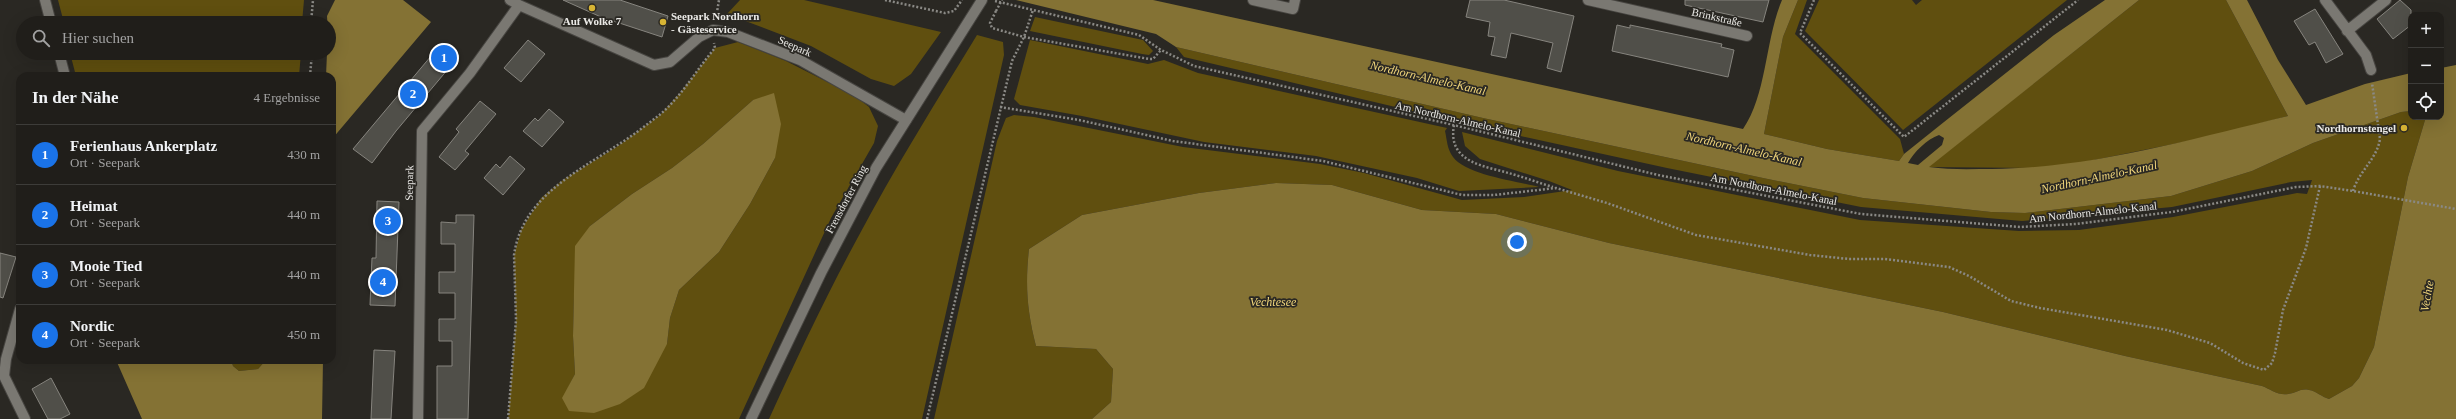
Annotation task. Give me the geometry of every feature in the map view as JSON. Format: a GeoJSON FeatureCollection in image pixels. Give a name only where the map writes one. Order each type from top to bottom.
{"type":"FeatureCollection","features":[{"type":"Feature","properties":{"kind":"street"},"geometry":{"type":"LineString","coordinates":[[45,0],[49,16]]}},
{"type":"Feature","properties":{"kind":"street"},"geometry":{"type":"LineString","coordinates":[[1253,0],[1293,9],[1295,0]]}},
{"type":"Feature","properties":{"kind":"street","name":"Brinkstraße"},"geometry":{"type":"LineString","coordinates":[[1588,0],[1747,36]]}},
{"type":"Feature","properties":{"kind":"street"},"geometry":{"type":"LineString","coordinates":[[2325,0],[2366,55],[2371,70]]}},
{"type":"Feature","properties":{"kind":"street"},"geometry":{"type":"LineString","coordinates":[[2347,31],[2386,0]]}},
{"type":"Feature","properties":{"kind":"street","name":"Seepark"},"geometry":{"type":"LineString","coordinates":[[418,419],[422,131],[470,73],[515,2],[654,65],[670,62],[699,37],[714,30],[728,32],[800,60],[906,120]]}},
{"type":"Feature","properties":{"kind":"street","name":"Frensdorfer Ring"},"geometry":{"type":"LineString","coordinates":[[751,419],[821,273],[876,168],[980,4]]}},
{"type":"Feature","properties":{"kind":"street"},"geometry":{"type":"LineString","coordinates":[[61,60],[64,72]]}},
{"type":"Feature","properties":{"kind":"street"},"geometry":{"type":"LineString","coordinates":[[16,323],[3,368],[4,376],[25,419]]}},
{"type":"Feature","properties":{"kind":"path"},"geometry":{"type":"LineString","coordinates":[[312,16],[313,0]]}},
{"type":"Feature","properties":{"kind":"path"},"geometry":{"type":"LineString","coordinates":[[885,0],[945,13],[954,11],[962,1]]}},
{"type":"Feature","properties":{"kind":"path","name":"Am Nordhorn-Almelo-Kanal"},"geometry":{"type":"LineString","coordinates":[[992,0],[1139,35],[1161,50],[1194,66],[1454,125],[1658,175],[1861,214],[2020,227],[2076,224],[2172,212],[2296,187],[2320,186],[2396,198],[2456,210]]}},
{"type":"Feature","properties":{"kind":"path"},"geometry":{"type":"LineString","coordinates":[[1002,0],[990,23],[992,28],[1024,37],[1149,59],[1153,59],[1161,50]]}},
{"type":"Feature","properties":{"kind":"path"},"geometry":{"type":"LineString","coordinates":[[1814,0],[1800,33],[1904,137],[2078,0]]}},
{"type":"Feature","properties":{"kind":"path"},"geometry":{"type":"LineString","coordinates":[[927,419],[1012,61],[1024,37],[1034,10]]}},
{"type":"Feature","properties":{"kind":"path"},"geometry":{"type":"LineString","coordinates":[[508,419],[516,320],[515,245],[529,215],[541,198],[563,180],[618,146],[660,115],[684,88],[715,48],[714,30]]}},
{"type":"Feature","properties":{"kind":"path"},"geometry":{"type":"LineString","coordinates":[[310,72],[311,60]]}},
{"type":"Feature","properties":{"kind":"path"},"geometry":{"type":"LineString","coordinates":[[2353,191],[2356,179],[2376,153],[2380,139],[2371,70]]}},
{"type":"Feature","properties":{"kind":"path"},"geometry":{"type":"LineString","coordinates":[[1000,107],[1079,120],[1174,141],[1323,161],[1462,195],[1494,195],[1556,188]]}},
{"type":"Feature","properties":{"kind":"path"},"geometry":{"type":"LineString","coordinates":[[1454,125],[1454,142],[1462,156],[1490,169],[1608,203],[1696,235],[1810,255],[1849,259],[1885,259],[1949,267],[1969,276],[2010,301],[2080,316],[2167,330],[2210,343],[2243,362],[2264,370],[2272,363],[2283,310],[2306,248],[2320,186]]}},
{"type":"Feature","properties":{"kind":"shaded area"},"geometry":{"type":"Polygon","coordinates":[[[58,0],[304,0],[303,16],[62,16],[58,0]]]}},
{"type":"Feature","properties":{"kind":"shaded area"},"geometry":{"type":"Polygon","coordinates":[[[740,0],[804,0],[941,32],[911,74],[894,86],[871,79],[811,46],[727,14],[740,0]]]}},
{"type":"Feature","properties":{"kind":"shaded area"},"geometry":{"type":"Polygon","coordinates":[[[1798,0],[1807,0],[1795,34],[1900,139],[1904,154],[1899,161],[1827,149],[1764,134],[1783,37],[1798,0]]]}},
{"type":"Feature","properties":{"kind":"shaded area"},"geometry":{"type":"Polygon","coordinates":[[[1819,0],[1912,0],[1916,5],[1922,0],[2067,0],[1903,130],[1805,31],[1819,0]]]}},
{"type":"Feature","properties":{"kind":"shaded area"},"geometry":{"type":"Polygon","coordinates":[[[2139,0],[2226,0],[2288,116],[2208,137],[2079,163],[2033,168],[1928,167],[2139,0]]]}},
{"type":"Feature","properties":{"kind":"shaded area"},"geometry":{"type":"Polygon","coordinates":[[[1035,17],[1143,40],[1153,51],[1149,55],[1142,54],[1030,31],[1035,17]]]}},
{"type":"Feature","properties":{"kind":"shaded area"},"geometry":{"type":"Polygon","coordinates":[[[977,35],[1003,42],[1004,55],[922,419],[769,419],[822,306],[871,213],[977,35]]]}},
{"type":"Feature","properties":{"kind":"shaded area"},"geometry":{"type":"Polygon","coordinates":[[[1030,40],[1148,64],[1164,60],[1198,73],[1447,128],[1445,131],[1448,148],[1453,157],[1460,163],[1480,173],[1539,187],[1459,191],[1417,178],[1316,156],[1204,142],[1082,116],[1020,105],[1014,99],[1030,40]]]}},
{"type":"Feature","properties":{"kind":"shaded area"},"geometry":{"type":"Polygon","coordinates":[[[738,42],[786,61],[855,96],[869,107],[878,126],[874,143],[831,218],[739,419],[508,419],[516,320],[514,255],[521,230],[541,198],[563,180],[618,146],[660,115],[680,93],[715,48],[738,42]],[[753,100],[703,144],[672,168],[632,194],[590,226],[574,295],[573,336],[575,374],[563,398],[667,344],[670,318],[679,290],[719,252],[750,204],[775,158],[753,100]]]}},
{"type":"Feature","properties":{"kind":"shaded area"},"geometry":{"type":"Polygon","coordinates":[[[1176,47],[1483,118],[1763,178],[1863,198],[1991,212],[2025,213],[2171,196],[2252,171],[2313,143],[2401,112],[2408,111],[2408,120],[2425,120],[2408,177],[2374,347],[2359,378],[2352,386],[2329,399],[2312,391],[2306,390],[2281,394],[2262,386],[2125,356],[1943,312],[1609,243],[1496,214],[1422,210],[1332,185],[1276,183],[1199,193],[1082,215],[1029,249],[1027,286],[1031,321],[1036,346],[1096,349],[1113,369],[1111,402],[1092,419],[934,419],[997,141],[1006,118],[1014,115],[1034,117],[1183,147],[1320,164],[1364,173],[1462,200],[1524,197],[1572,190],[1480,159],[1465,146],[1462,132],[1618,171],[1860,220],[2019,231],[2079,230],[2173,217],[2297,193],[2307,194],[2312,180],[2291,182],[2172,207],[2022,221],[1861,207],[1667,168],[1484,128],[1184,57],[1176,47]]]}},
{"type":"Feature","properties":{"kind":"shaded area"},"geometry":{"type":"Polygon","coordinates":[[[72,60],[300,60],[299,72],[75,72],[72,60]]]}},
{"type":"Feature","properties":{"kind":"shaded area"},"geometry":{"type":"Polygon","coordinates":[[[232,364],[262,364],[258,369],[239,371],[232,364]]]}},
{"type":"Feature","properties":{"kind":"water"},"geometry":{"type":"Polygon","coordinates":[[[335,0],[403,0],[431,22],[336,134],[336,72],[326,72],[327,60],[336,60],[336,16],[327,16],[335,0]]]}},
{"type":"Feature","properties":{"kind":"water","name":"Nordhorn-Almelo-Kanal"},"geometry":{"type":"Polygon","coordinates":[[[1016,0],[1153,0],[1743,129],[1757,100],[1776,16],[1782,0],[1798,0],[1783,37],[1764,134],[1827,149],[1899,161],[1904,154],[2054,35],[2105,0],[2139,0],[1929,167],[1944,169],[1992,169],[2067,164],[2104,158],[2178,143],[2288,116],[2226,0],[2247,0],[2278,60],[2306,105],[2365,84],[2408,74],[2408,111],[2401,112],[2313,143],[2252,171],[2171,196],[2025,213],[1991,212],[1863,198],[1763,178],[1483,118],[1176,47],[1156,34],[1016,0]],[[1939,135],[1934,137],[1917,150],[1908,163],[1918,165],[1942,145],[1944,138],[1939,135]]]}},
{"type":"Feature","properties":{"kind":"water","name":"Vechtesee"},"geometry":{"type":"Polygon","coordinates":[[[2456,65],[2456,419],[1092,419],[1111,402],[1113,369],[1096,349],[1036,346],[1031,321],[1027,286],[1029,249],[1082,215],[1199,193],[1276,183],[1332,185],[1422,210],[1496,214],[1609,243],[1943,312],[2125,356],[2262,386],[2281,394],[2306,390],[2312,391],[2329,399],[2352,386],[2359,378],[2374,347],[2408,177],[2425,120],[2444,120],[2444,67],[2456,65]]]}},
{"type":"Feature","properties":{"kind":"water"},"geometry":{"type":"Polygon","coordinates":[[[774,93],[781,124],[775,158],[750,204],[719,252],[679,290],[670,318],[667,344],[644,388],[620,404],[594,413],[569,411],[562,398],[575,374],[573,336],[575,246],[590,226],[632,194],[672,168],[703,144],[753,100],[774,93]]]}},
{"type":"Feature","properties":{"kind":"water"},"geometry":{"type":"Polygon","coordinates":[[[118,364],[232,364],[239,371],[258,369],[262,364],[323,364],[322,419],[142,419],[118,364]]]}},
{"type":"Feature","properties":{"kind":"building"},"geometry":{"type":"Polygon","coordinates":[[[563,0],[620,0],[668,16],[662,37],[601,17],[563,0]]]}},
{"type":"Feature","properties":{"kind":"building"},"geometry":{"type":"Polygon","coordinates":[[[1470,0],[1504,0],[1574,16],[1561,72],[1547,68],[1553,43],[1511,33],[1506,58],[1491,55],[1495,37],[1488,36],[1490,22],[1466,17],[1470,0]]]}},
{"type":"Feature","properties":{"kind":"building"},"geometry":{"type":"Polygon","coordinates":[[[1685,0],[1769,0],[1763,22],[1685,5],[1685,0]]]}},
{"type":"Feature","properties":{"kind":"building"},"geometry":{"type":"Polygon","coordinates":[[[2400,0],[2411,10],[2411,12],[2408,12],[2408,27],[2393,39],[2377,19],[2400,0]]]}},
{"type":"Feature","properties":{"kind":"building"},"geometry":{"type":"Polygon","coordinates":[[[2315,9],[2343,54],[2326,63],[2315,42],[2309,45],[2294,21],[2315,9]]]}},
{"type":"Feature","properties":{"kind":"building"},"geometry":{"type":"Polygon","coordinates":[[[1617,25],[1630,28],[1630,25],[1722,44],[1721,47],[1734,50],[1728,77],[1612,51],[1617,25]]]}},
{"type":"Feature","properties":{"kind":"building"},"geometry":{"type":"Polygon","coordinates":[[[528,40],[545,54],[521,82],[504,68],[528,40]]]}},
{"type":"Feature","properties":{"kind":"building"},"geometry":{"type":"Polygon","coordinates":[[[442,43],[459,56],[396,131],[372,163],[353,149],[442,43]]]}},
{"type":"Feature","properties":{"kind":"building"},"geometry":{"type":"Polygon","coordinates":[[[480,101],[496,114],[465,151],[469,154],[455,170],[439,157],[459,132],[456,129],[480,101]]]}},
{"type":"Feature","properties":{"kind":"building"},"geometry":{"type":"Polygon","coordinates":[[[549,109],[564,122],[542,147],[523,131],[535,118],[538,121],[549,109]]]}},
{"type":"Feature","properties":{"kind":"building"},"geometry":{"type":"Polygon","coordinates":[[[510,156],[525,169],[503,195],[484,178],[496,164],[500,168],[510,156]]]}},
{"type":"Feature","properties":{"kind":"building"},"geometry":{"type":"Polygon","coordinates":[[[377,201],[399,202],[395,306],[370,305],[372,258],[376,258],[377,201]]]}},
{"type":"Feature","properties":{"kind":"building"},"geometry":{"type":"Polygon","coordinates":[[[456,215],[474,215],[468,419],[437,419],[437,366],[452,366],[452,341],[439,341],[439,319],[455,319],[455,293],[439,293],[439,272],[455,272],[455,244],[441,244],[441,222],[456,223],[456,215]]]}},
{"type":"Feature","properties":{"kind":"building"},"geometry":{"type":"Polygon","coordinates":[[[0,253],[16,257],[3,298],[0,297],[0,253]]]}},
{"type":"Feature","properties":{"kind":"building"},"geometry":{"type":"Polygon","coordinates":[[[374,350],[395,351],[391,419],[371,419],[374,350]]]}},
{"type":"Feature","properties":{"kind":"building"},"geometry":{"type":"Polygon","coordinates":[[[51,378],[70,414],[60,419],[48,419],[32,389],[51,378]]]}},
{"type":"Feature","properties":{"kind":"place","name":"Auf Wolke 7"},"geometry":{"type":"Point","coordinates":[592,8]}},
{"type":"Feature","properties":{"kind":"place","name":"Seepark Nordhorn - Gästeservice"},"geometry":{"type":"Point","coordinates":[663,22]}},
{"type":"Feature","properties":{"kind":"place","name":"Ferienhaus Ankerplatz"},"geometry":{"type":"Point","coordinates":[444,58]}},
{"type":"Feature","properties":{"kind":"place","name":"Heimat"},"geometry":{"type":"Point","coordinates":[413,94]}},
{"type":"Feature","properties":{"kind":"place","name":"Nordhornstengel"},"geometry":{"type":"Point","coordinates":[2404,128]}},
{"type":"Feature","properties":{"kind":"place","name":"Mooie Tied"},"geometry":{"type":"Point","coordinates":[388,221]}},
{"type":"Feature","properties":{"kind":"place","name":"Nordic"},"geometry":{"type":"Point","coordinates":[383,282]}},
{"type":"Feature","properties":{"kind":"water label","name":"Vechte"},"geometry":{"type":"Point","coordinates":[2427,296]}}]}
